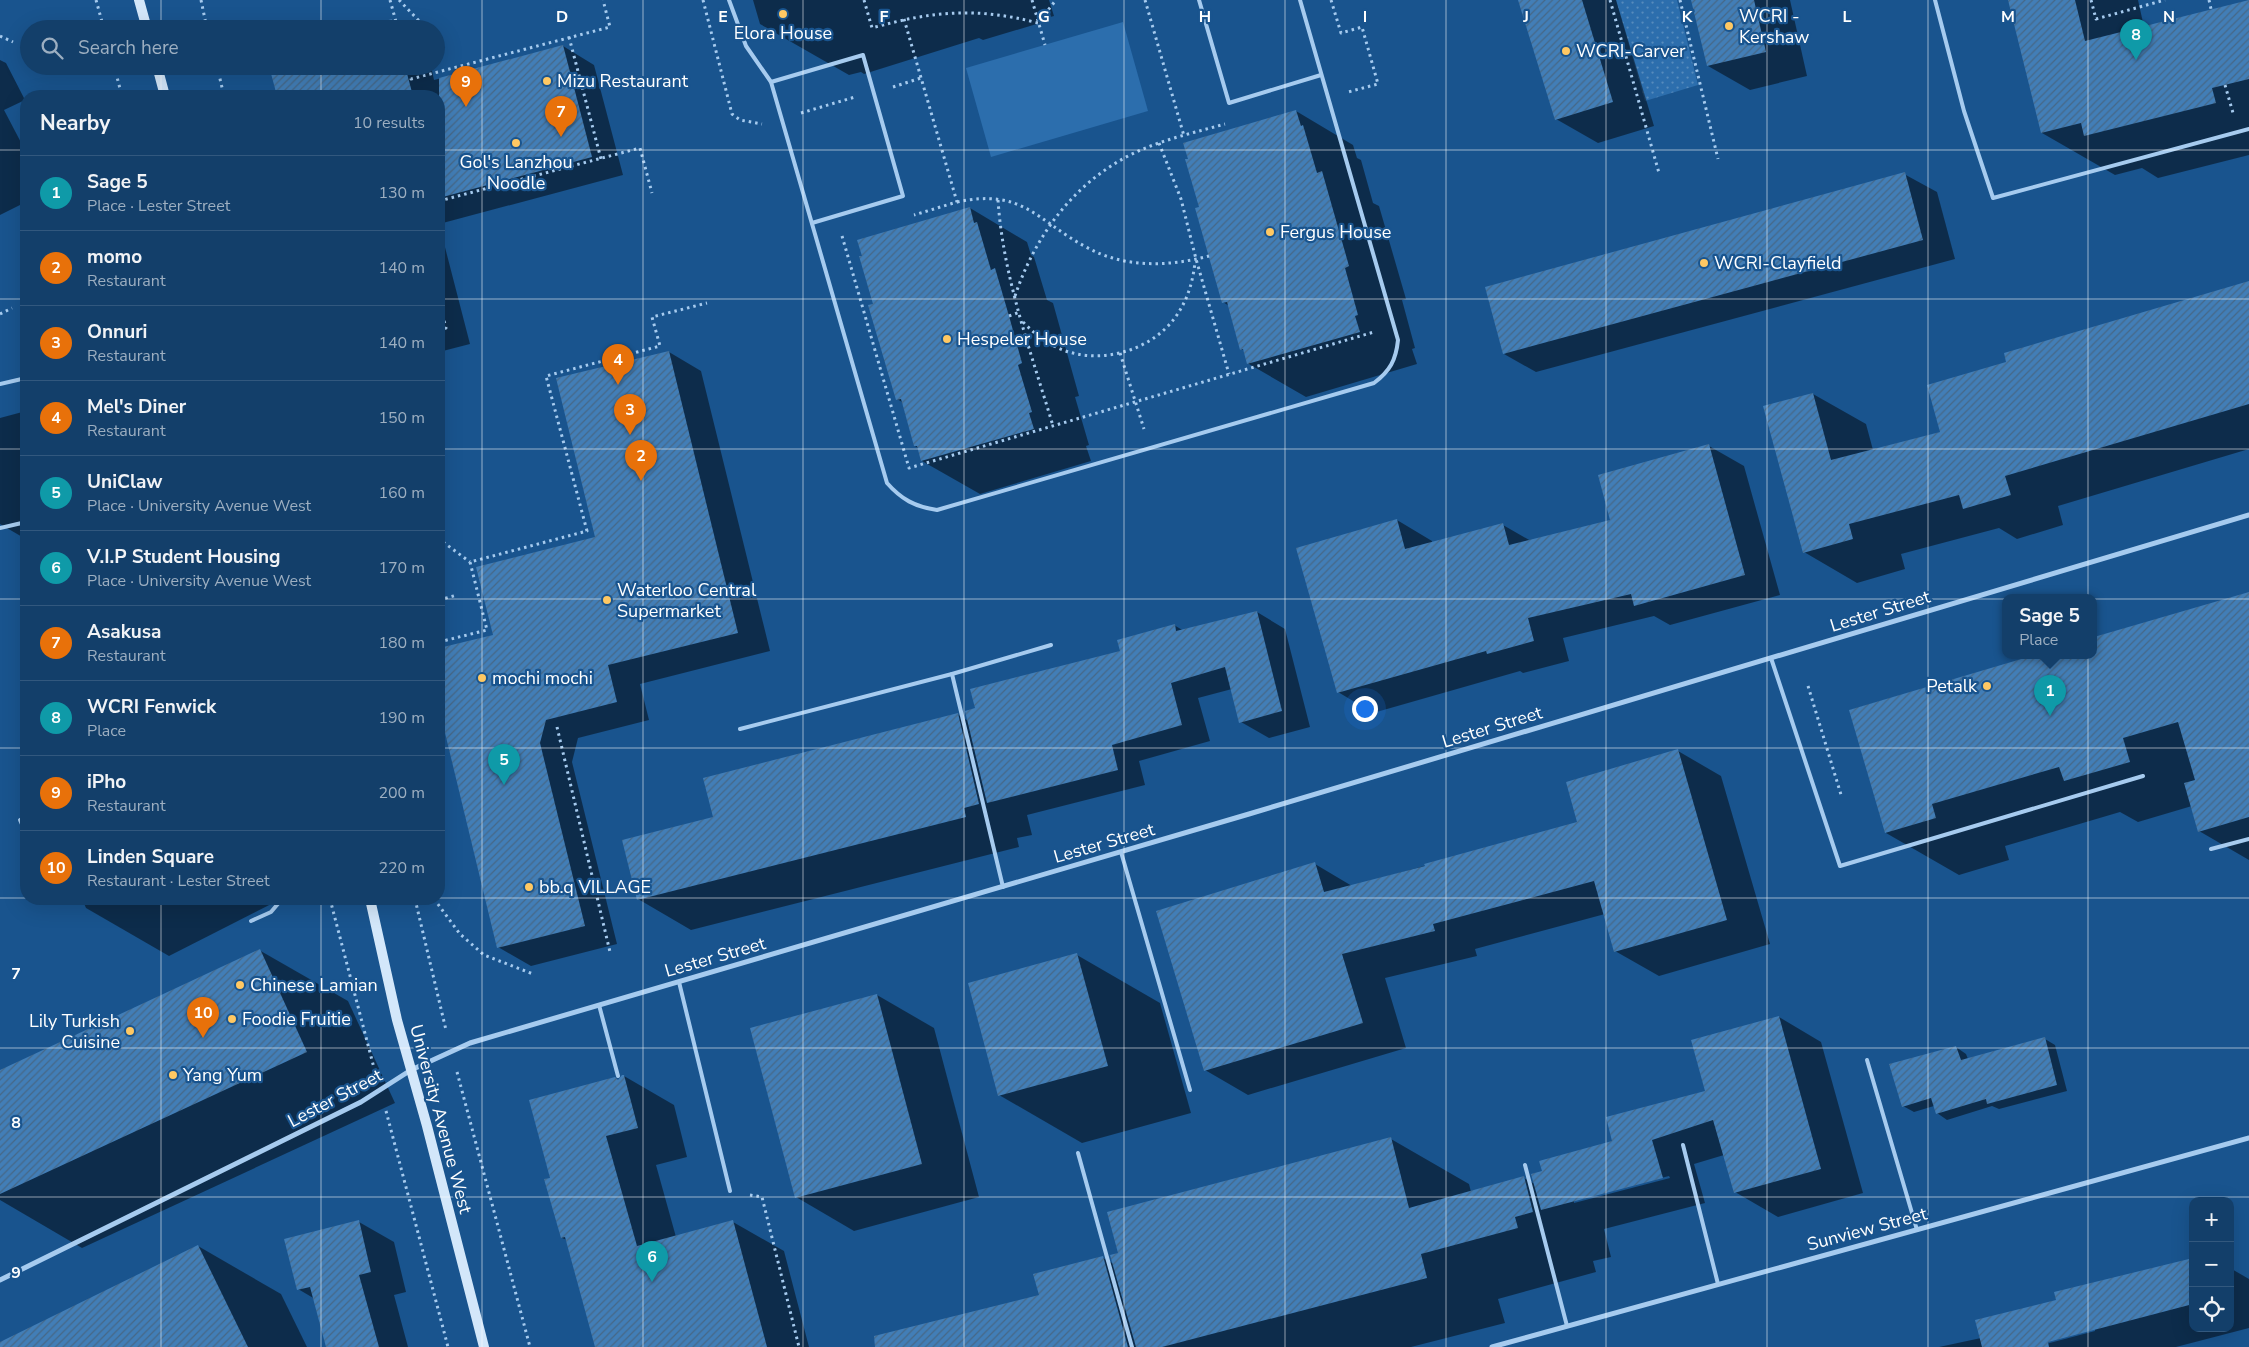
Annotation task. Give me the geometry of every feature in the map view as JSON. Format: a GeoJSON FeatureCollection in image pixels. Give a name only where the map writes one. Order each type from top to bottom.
{"type":"FeatureCollection","features":[{"type":"Feature","properties":{"kind":"main road"},"geometry":{"type":"LineString","coordinates":[[139,0],[145,20]]}},
{"type":"Feature","properties":{"kind":"main road"},"geometry":{"type":"LineString","coordinates":[[159,75],[163,90]]}},
{"type":"Feature","properties":{"kind":"main road","name":"University Avenue West"},"geometry":{"type":"LineString","coordinates":[[371,905],[397,1020],[484,1347]]}},
{"type":"Feature","properties":{"kind":"street","name":"Lester Street"},"geometry":{"type":"LineString","coordinates":[[0,1280],[361,1102],[411,1070],[470,1043],[1121,852],[2249,515]]}},
{"type":"Feature","properties":{"kind":"street","name":"Sunview Street"},"geometry":{"type":"LineString","coordinates":[[1492,1347],[2249,1138]]}},
{"type":"Feature","properties":{"kind":"lane"},"geometry":{"type":"LineString","coordinates":[[729,0],[746,46],[771,82],[886,483],[896,494],[915,505],[936,510],[1374,383],[1385,375],[1392,365],[1397,352],[1398,340],[1300,0]]}},
{"type":"Feature","properties":{"kind":"lane"},"geometry":{"type":"LineString","coordinates":[[1199,0],[1229,102],[1321,75]]}},
{"type":"Feature","properties":{"kind":"lane"},"geometry":{"type":"LineString","coordinates":[[1935,0],[1964,111],[1993,198],[2249,129]]}},
{"type":"Feature","properties":{"kind":"lane"},"geometry":{"type":"LineString","coordinates":[[771,82],[863,55],[903,196],[812,223]]}},
{"type":"Feature","properties":{"kind":"lane"},"geometry":{"type":"LineString","coordinates":[[0,384],[20,379]]}},
{"type":"Feature","properties":{"kind":"lane"},"geometry":{"type":"LineString","coordinates":[[0,528],[20,523]]}},
{"type":"Feature","properties":{"kind":"lane"},"geometry":{"type":"LineString","coordinates":[[740,730],[952,674],[1051,645]]}},
{"type":"Feature","properties":{"kind":"lane"},"geometry":{"type":"LineString","coordinates":[[1771,658],[1840,866],[2143,776]]}},
{"type":"Feature","properties":{"kind":"lane"},"geometry":{"type":"LineString","coordinates":[[952,674],[1003,886]]}},
{"type":"Feature","properties":{"kind":"lane"},"geometry":{"type":"LineString","coordinates":[[2211,849],[2249,839]]}},
{"type":"Feature","properties":{"kind":"lane"},"geometry":{"type":"LineString","coordinates":[[1121,852],[1190,1090]]}},
{"type":"Feature","properties":{"kind":"lane"},"geometry":{"type":"LineString","coordinates":[[251,922],[271,912],[277,905]]}},
{"type":"Feature","properties":{"kind":"lane"},"geometry":{"type":"LineString","coordinates":[[679,982],[730,1191]]}},
{"type":"Feature","properties":{"kind":"lane"},"geometry":{"type":"LineString","coordinates":[[599,1005],[618,1076]]}},
{"type":"Feature","properties":{"kind":"lane"},"geometry":{"type":"LineString","coordinates":[[1868,1060],[1917,1230]]}},
{"type":"Feature","properties":{"kind":"lane"},"geometry":{"type":"LineString","coordinates":[[1682,1145],[1718,1284]]}},
{"type":"Feature","properties":{"kind":"lane"},"geometry":{"type":"LineString","coordinates":[[1078,1153],[1132,1347]]}},
{"type":"Feature","properties":{"kind":"lane"},"geometry":{"type":"LineString","coordinates":[[1525,1165],[1567,1326]]}},
{"type":"Feature","properties":{"kind":"path"},"geometry":{"type":"LineString","coordinates":[[96,0],[102,20]]}},
{"type":"Feature","properties":{"kind":"path"},"geometry":{"type":"LineString","coordinates":[[201,0],[206,20]]}},
{"type":"Feature","properties":{"kind":"path"},"geometry":{"type":"LineString","coordinates":[[390,0],[396,20]]}},
{"type":"Feature","properties":{"kind":"path"},"geometry":{"type":"LineString","coordinates":[[400,0],[418,20]]}},
{"type":"Feature","properties":{"kind":"path"},"geometry":{"type":"LineString","coordinates":[[445,70],[610,27],[603,0]]}},
{"type":"Feature","properties":{"kind":"path"},"geometry":{"type":"LineString","coordinates":[[704,0],[732,114],[740,120],[761,124],[767,123]]}},
{"type":"Feature","properties":{"kind":"path"},"geometry":{"type":"LineString","coordinates":[[864,0],[872,28],[938,12],[963,11],[1006,15],[1038,23]]}},
{"type":"Feature","properties":{"kind":"path"},"geometry":{"type":"LineString","coordinates":[[1032,0],[1045,45]]}},
{"type":"Feature","properties":{"kind":"path"},"geometry":{"type":"LineString","coordinates":[[1038,23],[1056,0]]}},
{"type":"Feature","properties":{"kind":"path"},"geometry":{"type":"LineString","coordinates":[[1145,0],[1184,136]]}},
{"type":"Feature","properties":{"kind":"path"},"geometry":{"type":"LineString","coordinates":[[1331,0],[1340,33],[1362,27],[1378,84],[1342,94]]}},
{"type":"Feature","properties":{"kind":"path"},"geometry":{"type":"LineString","coordinates":[[1610,0],[1659,173]]}},
{"type":"Feature","properties":{"kind":"path"},"geometry":{"type":"LineString","coordinates":[[1680,0],[1718,159]]}},
{"type":"Feature","properties":{"kind":"path"},"geometry":{"type":"LineString","coordinates":[[2091,0],[2096,19],[2165,0]]}},
{"type":"Feature","properties":{"kind":"path"},"geometry":{"type":"LineString","coordinates":[[2209,0],[2211,9]]}},
{"type":"Feature","properties":{"kind":"path"},"geometry":{"type":"LineString","coordinates":[[904,19],[957,202]]}},
{"type":"Feature","properties":{"kind":"path"},"geometry":{"type":"LineString","coordinates":[[0,36],[13,42]]}},
{"type":"Feature","properties":{"kind":"path"},"geometry":{"type":"LineString","coordinates":[[569,38],[601,159]]}},
{"type":"Feature","properties":{"kind":"path"},"geometry":{"type":"LineString","coordinates":[[116,75],[120,90]]}},
{"type":"Feature","properties":{"kind":"path"},"geometry":{"type":"LineString","coordinates":[[219,75],[223,90]]}},
{"type":"Feature","properties":{"kind":"path"},"geometry":{"type":"LineString","coordinates":[[410,75],[411,79],[426,75]]}},
{"type":"Feature","properties":{"kind":"path"},"geometry":{"type":"LineString","coordinates":[[888,88],[921,78]]}},
{"type":"Feature","properties":{"kind":"path"},"geometry":{"type":"LineString","coordinates":[[2225,85],[2238,132]]}},
{"type":"Feature","properties":{"kind":"path"},"geometry":{"type":"LineString","coordinates":[[800,114],[856,97]]}},
{"type":"Feature","properties":{"kind":"path"},"geometry":{"type":"LineString","coordinates":[[1015,296],[1024,270],[1050,223],[1073,196],[1100,174],[1130,155],[1159,143],[1181,199],[1229,374]]}},
{"type":"Feature","properties":{"kind":"path"},"geometry":{"type":"LineString","coordinates":[[445,199],[640,148],[652,193]]}},
{"type":"Feature","properties":{"kind":"path"},"geometry":{"type":"LineString","coordinates":[[913,215],[971,199],[998,200],[1017,204],[1035,212],[1068,237],[1087,248],[1129,262],[1174,263],[1209,256]]}},
{"type":"Feature","properties":{"kind":"path"},"geometry":{"type":"LineString","coordinates":[[998,200],[1003,248],[1053,426]]}},
{"type":"Feature","properties":{"kind":"path"},"geometry":{"type":"LineString","coordinates":[[850,233],[842,236],[909,468],[1374,332],[1371,323]]}},
{"type":"Feature","properties":{"kind":"path"},"geometry":{"type":"LineString","coordinates":[[1023,322],[1038,337],[1057,348],[1071,352],[1099,356],[1120,353],[1141,346],[1159,334],[1174,319],[1186,301],[1193,280],[1196,259]]}},
{"type":"Feature","properties":{"kind":"path"},"geometry":{"type":"LineString","coordinates":[[470,562],[587,531],[546,376],[660,346],[652,317],[707,303]]}},
{"type":"Feature","properties":{"kind":"path"},"geometry":{"type":"LineString","coordinates":[[0,314],[12,308]]}},
{"type":"Feature","properties":{"kind":"path"},"geometry":{"type":"LineString","coordinates":[[1009,316],[1020,312]]}},
{"type":"Feature","properties":{"kind":"path"},"geometry":{"type":"LineString","coordinates":[[1120,353],[1145,433]]}},
{"type":"Feature","properties":{"kind":"path"},"geometry":{"type":"LineString","coordinates":[[445,543],[470,562],[487,630],[445,640]]}},
{"type":"Feature","properties":{"kind":"path"},"geometry":{"type":"LineString","coordinates":[[445,598],[457,595]]}},
{"type":"Feature","properties":{"kind":"path"},"geometry":{"type":"LineString","coordinates":[[1808,686],[1842,800]]}},
{"type":"Feature","properties":{"kind":"path"},"geometry":{"type":"LineString","coordinates":[[557,727],[610,952]]}},
{"type":"Feature","properties":{"kind":"path"},"geometry":{"type":"LineString","coordinates":[[332,905],[367,1040]]}},
{"type":"Feature","properties":{"kind":"path"},"geometry":{"type":"LineString","coordinates":[[416,905],[437,994]]}},
{"type":"Feature","properties":{"kind":"path"},"geometry":{"type":"LineString","coordinates":[[438,905],[460,934],[484,956],[533,974]]}},
{"type":"Feature","properties":{"kind":"path","name":"University Avenue West"},"geometry":{"type":"LineString","coordinates":[[469,1117],[530,1347]]}},
{"type":"Feature","properties":{"kind":"path"},"geometry":{"type":"LineString","coordinates":[[398,1156],[448,1347]]}},
{"type":"Feature","properties":{"kind":"path"},"geometry":{"type":"LineString","coordinates":[[730,1191],[762,1197],[799,1347]]}},
{"type":"Feature","properties":{"kind":"shaded area"},"geometry":{"type":"Polygon","coordinates":[[[1616,0],[1677,0],[1698,85],[1645,101],[1616,0]]]}},
{"type":"Feature","properties":{"kind":"shaded area"},"geometry":{"type":"Polygon","coordinates":[[[1123,22],[1148,111],[991,157],[966,68],[1123,22]]]}},
{"type":"Feature","properties":{"kind":"building","name":"WCRI-Carver"},"geometry":{"type":"Polygon","coordinates":[[[1518,0],[1582,0],[1613,102],[1555,120],[1518,0]]]}},
{"type":"Feature","properties":{"kind":"building","name":"WCRI - Kershaw"},"geometry":{"type":"Polygon","coordinates":[[[1691,0],[1754,0],[1766,52],[1707,66],[1691,0]]]}},
{"type":"Feature","properties":{"kind":"building"},"geometry":{"type":"Polygon","coordinates":[[[2008,0],[2075,0],[2085,41],[2249,0],[2249,79],[2212,88],[2216,103],[2084,136],[2081,123],[2041,133],[2008,0]]]}},
{"type":"Feature","properties":{"kind":"building"},"geometry":{"type":"Polygon","coordinates":[[[563,45],[592,157],[445,196],[445,90],[439,90],[439,78],[563,45]]]}},
{"type":"Feature","properties":{"kind":"building"},"geometry":{"type":"Polygon","coordinates":[[[271,75],[407,75],[411,90],[275,90],[271,75]]]}},
{"type":"Feature","properties":{"kind":"building","name":"Fergus House"},"geometry":{"type":"Polygon","coordinates":[[[1296,110],[1301,126],[1303,125],[1317,173],[1322,171],[1349,266],[1345,268],[1358,315],[1355,316],[1360,332],[1247,364],[1243,349],[1240,350],[1227,302],[1222,303],[1195,208],[1199,207],[1185,159],[1188,159],[1183,143],[1296,110]]]}},
{"type":"Feature","properties":{"kind":"building","name":"WCRI-Clayfield"},"geometry":{"type":"Polygon","coordinates":[[[1905,172],[1923,240],[1503,354],[1485,287],[1905,172]]]}},
{"type":"Feature","properties":{"kind":"building","name":"Hespeler House"},"geometry":{"type":"Polygon","coordinates":[[[970,207],[974,223],[977,222],[991,270],[995,268],[1009,316],[1022,363],[1018,365],[1032,412],[1029,413],[1034,429],[921,461],[917,446],[914,446],[901,399],[896,400],[868,305],[873,304],[859,256],[862,256],[857,240],[970,207]]]}},
{"type":"Feature","properties":{"kind":"building"},"geometry":{"type":"Polygon","coordinates":[[[2249,281],[2249,404],[2005,476],[2011,495],[1963,509],[1959,495],[1849,524],[1853,539],[1803,553],[1763,406],[1813,393],[1831,460],[1940,432],[1927,385],[2006,362],[2004,353],[2249,281]]]}},
{"type":"Feature","properties":{"kind":"building"},"geometry":{"type":"Polygon","coordinates":[[[669,351],[738,633],[608,665],[617,702],[546,720],[540,743],[585,926],[497,948],[445,733],[445,647],[493,635],[476,567],[595,537],[556,378],[669,351]]]}},
{"type":"Feature","properties":{"kind":"building"},"geometry":{"type":"Polygon","coordinates":[[[1709,444],[1745,575],[1634,606],[1631,594],[1528,618],[1534,641],[1487,654],[1486,651],[1337,693],[1296,548],[1397,519],[1405,549],[1503,523],[1509,545],[1610,520],[1598,475],[1709,444]]]}},
{"type":"Feature","properties":{"kind":"building"},"geometry":{"type":"Polygon","coordinates":[[[2249,592],[2249,817],[2198,832],[2184,783],[2195,780],[2178,722],[2123,738],[2130,762],[2064,781],[2059,767],[1932,804],[1936,818],[1885,833],[1849,710],[2021,659],[2097,659],[2097,636],[2249,592]]]}},
{"type":"Feature","properties":{"kind":"building"},"geometry":{"type":"Polygon","coordinates":[[[1257,611],[1282,711],[1239,723],[1225,667],[1171,683],[1182,725],[1112,745],[1118,770],[987,803],[965,711],[975,708],[970,689],[1120,651],[1117,640],[1175,624],[1176,631],[1257,611]]]}},
{"type":"Feature","properties":{"kind":"building"},"geometry":{"type":"Polygon","coordinates":[[[958,713],[979,804],[964,808],[966,817],[637,900],[622,840],[713,817],[703,778],[958,713]]]}},
{"type":"Feature","properties":{"kind":"building"},"geometry":{"type":"Polygon","coordinates":[[[1678,749],[1727,920],[1614,952],[1594,881],[1433,924],[1435,931],[1342,954],[1363,1023],[1204,1071],[1156,911],[1315,862],[1324,892],[1425,866],[1424,864],[1577,822],[1566,782],[1678,749]]]}},
{"type":"Feature","properties":{"kind":"building"},"geometry":{"type":"Polygon","coordinates":[[[260,949],[307,1052],[0,1194],[0,1070],[260,949]]]}},
{"type":"Feature","properties":{"kind":"building"},"geometry":{"type":"Polygon","coordinates":[[[1077,953],[1108,1066],[998,1096],[968,983],[1077,953]]]}},
{"type":"Feature","properties":{"kind":"building"},"geometry":{"type":"Polygon","coordinates":[[[877,994],[922,1164],[795,1198],[750,1028],[877,994]]]}},
{"type":"Feature","properties":{"kind":"building"},"geometry":{"type":"Polygon","coordinates":[[[1779,1016],[1821,1169],[1734,1193],[1713,1120],[1652,1140],[1663,1178],[1541,1210],[1531,1174],[1542,1171],[1539,1161],[1612,1141],[1606,1117],[1705,1091],[1691,1040],[1779,1016]]]}},
{"type":"Feature","properties":{"kind":"building"},"geometry":{"type":"Polygon","coordinates":[[[2045,1037],[2057,1085],[1987,1104],[1986,1099],[1936,1114],[1931,1098],[1902,1107],[1889,1064],[1956,1046],[1961,1060],[2045,1037]]]}},
{"type":"Feature","properties":{"kind":"building"},"geometry":{"type":"Polygon","coordinates":[[[624,1075],[638,1128],[606,1136],[637,1246],[733,1220],[767,1347],[595,1347],[565,1237],[561,1238],[544,1179],[550,1178],[529,1100],[615,1077],[618,1080],[624,1075]]]}},
{"type":"Feature","properties":{"kind":"building"},"geometry":{"type":"Polygon","coordinates":[[[1391,1137],[1409,1208],[1524,1176],[1533,1212],[1515,1217],[1518,1228],[1421,1254],[1427,1278],[1162,1347],[1136,1347],[1110,1255],[1118,1253],[1107,1212],[1391,1137]]]}},
{"type":"Feature","properties":{"kind":"building"},"geometry":{"type":"Polygon","coordinates":[[[359,1220],[371,1272],[359,1275],[379,1347],[326,1347],[310,1287],[297,1290],[284,1239],[359,1220]]]}},
{"type":"Feature","properties":{"kind":"building"},"geometry":{"type":"Polygon","coordinates":[[[198,1245],[248,1347],[0,1347],[0,1342],[198,1245]]]}},
{"type":"Feature","properties":{"kind":"building"},"geometry":{"type":"Polygon","coordinates":[[[1103,1256],[1128,1347],[875,1347],[874,1336],[1039,1295],[1033,1274],[1103,1256]]]}},
{"type":"Feature","properties":{"kind":"building"},"geometry":{"type":"Polygon","coordinates":[[[2189,1259],[2189,1305],[2048,1342],[2049,1347],[1982,1347],[1975,1320],[2056,1300],[2054,1292],[2189,1259]]]}},
{"type":"Feature","properties":{"kind":"place","name":"Elora House"},"geometry":{"type":"Point","coordinates":[783,14]}},
{"type":"Feature","properties":{"kind":"place","name":"WCRI - Kershaw"},"geometry":{"type":"Point","coordinates":[1729,26]}},
{"type":"Feature","properties":{"kind":"place","name":"WCRI-Carver"},"geometry":{"type":"Point","coordinates":[1566,51]}},
{"type":"Feature","properties":{"kind":"place","name":"WCRI Fenwick"},"geometry":{"type":"Point","coordinates":[2136,60]}},
{"type":"Feature","properties":{"kind":"place","name":"Mizu Restaurant"},"geometry":{"type":"Point","coordinates":[547,81]}},
{"type":"Feature","properties":{"kind":"place","name":"iPho"},"geometry":{"type":"Point","coordinates":[466,107]}},
{"type":"Feature","properties":{"kind":"place","name":"Asakusa"},"geometry":{"type":"Point","coordinates":[561,137]}},
{"type":"Feature","properties":{"kind":"place","name":"Gol's Lanzhou Noodle"},"geometry":{"type":"Point","coordinates":[516,143]}},
{"type":"Feature","properties":{"kind":"place","name":"Fergus House"},"geometry":{"type":"Point","coordinates":[1270,232]}},
{"type":"Feature","properties":{"kind":"place","name":"WCRI-Clayfield"},"geometry":{"type":"Point","coordinates":[1704,263]}},
{"type":"Feature","properties":{"kind":"place","name":"Hespeler House"},"geometry":{"type":"Point","coordinates":[947,339]}},
{"type":"Feature","properties":{"kind":"place","name":"Mel's Diner"},"geometry":{"type":"Point","coordinates":[618,385]}},
{"type":"Feature","properties":{"kind":"place","name":"Onnuri"},"geometry":{"type":"Point","coordinates":[630,435]}},
{"type":"Feature","properties":{"kind":"place","name":"momo"},"geometry":{"type":"Point","coordinates":[641,481]}},
{"type":"Feature","properties":{"kind":"place","name":"Waterloo Central Supermarket"},"geometry":{"type":"Point","coordinates":[607,600]}},
{"type":"Feature","properties":{"kind":"place","name":"mochi mochi"},"geometry":{"type":"Point","coordinates":[482,678]}},
{"type":"Feature","properties":{"kind":"place","name":"Petalk"},"geometry":{"type":"Point","coordinates":[1987,686]}},
{"type":"Feature","properties":{"kind":"place","name":"Sage 5"},"geometry":{"type":"Point","coordinates":[2050,716]}},
{"type":"Feature","properties":{"kind":"place","name":"UniClaw"},"geometry":{"type":"Point","coordinates":[504,785]}},
{"type":"Feature","properties":{"kind":"place","name":"bb.q VILLAGE"},"geometry":{"type":"Point","coordinates":[529,887]}},
{"type":"Feature","properties":{"kind":"place","name":"Chinese Lamian"},"geometry":{"type":"Point","coordinates":[240,985]}},
{"type":"Feature","properties":{"kind":"place","name":"Foodie Fruitie"},"geometry":{"type":"Point","coordinates":[232,1019]}},
{"type":"Feature","properties":{"kind":"place","name":"Lily Turkish Cuisine"},"geometry":{"type":"Point","coordinates":[130,1031]}},
{"type":"Feature","properties":{"kind":"place","name":"Linden Square"},"geometry":{"type":"Point","coordinates":[203,1038]}},
{"type":"Feature","properties":{"kind":"place","name":"Yang Yum"},"geometry":{"type":"Point","coordinates":[173,1075]}},
{"type":"Feature","properties":{"kind":"place","name":"V.I.P Student Housing"},"geometry":{"type":"Point","coordinates":[652,1282]}}]}
